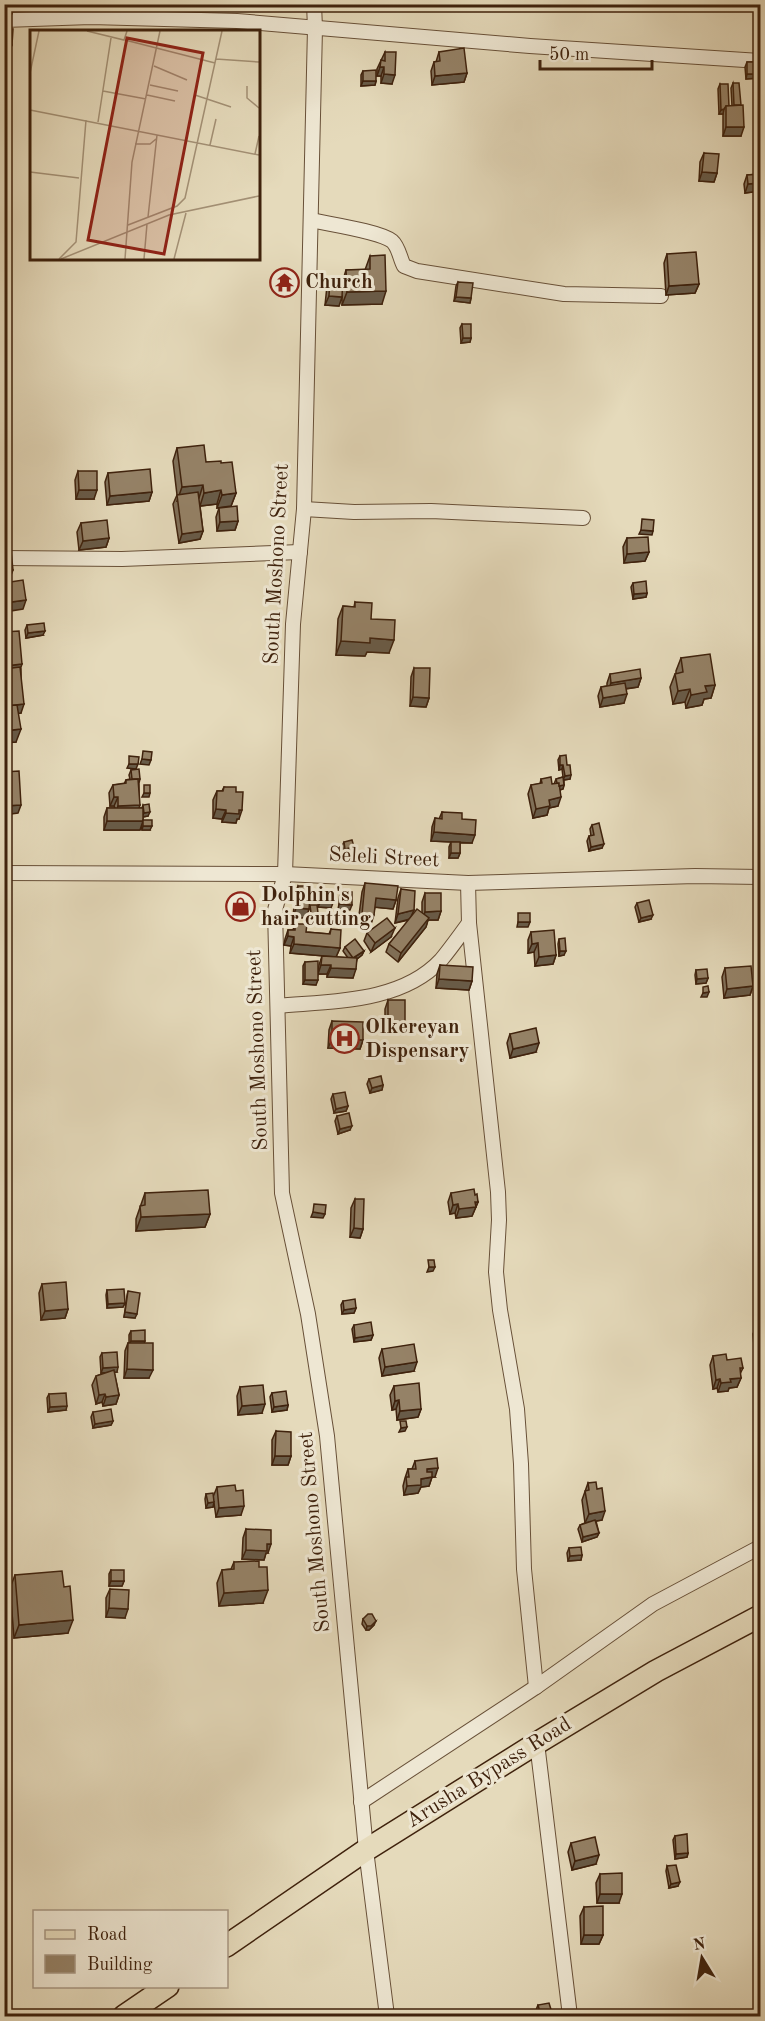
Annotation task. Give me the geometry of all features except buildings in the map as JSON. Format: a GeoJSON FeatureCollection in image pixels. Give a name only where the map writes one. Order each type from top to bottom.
{"type":"FeatureCollection","features":[{"type":"Feature","properties":{"kind":"main road","name":"Arusha Bypass Road"},"geometry":{"type":"LineString","coordinates":[[228,1945],[366,1850],[537,1743],[656,1671],[760,1616]]}},
{"type":"Feature","properties":{"kind":"main road"},"geometry":{"type":"LineString","coordinates":[[124,2016],[165,1988]]}},
{"type":"Feature","properties":{"kind":"street","name":"South Moshono Street"},"geometry":{"type":"LineString","coordinates":[[314,4],[304,509],[293,624],[285,874],[275,910],[282,1193],[308,1314],[326,1425],[361,1802],[387,2016]]}},
{"type":"Feature","properties":{"kind":"street"},"geometry":{"type":"LineString","coordinates":[[4,20],[91,17],[237,21],[530,46],[760,61]]}},
{"type":"Feature","properties":{"kind":"street"},"geometry":{"type":"LineString","coordinates":[[310,219],[390,240],[404,266],[417,271],[564,294],[661,296]]}},
{"type":"Feature","properties":{"kind":"street"},"geometry":{"type":"LineString","coordinates":[[304,509],[354,512],[431,511],[583,518]]}},
{"type":"Feature","properties":{"kind":"street"},"geometry":{"type":"LineString","coordinates":[[4,558],[122,560],[300,552]]}},
{"type":"Feature","properties":{"kind":"street","name":"Seleli Street"},"geometry":{"type":"LineString","coordinates":[[4,873],[285,874],[468,883],[695,876],[760,877]]}},
{"type":"Feature","properties":{"kind":"street"},"geometry":{"type":"LineString","coordinates":[[468,883],[469,922],[497,1182],[499,1220],[496,1272],[500,1310],[517,1409],[524,1569],[536,1687]]}},
{"type":"Feature","properties":{"kind":"street"},"geometry":{"type":"LineString","coordinates":[[278,1006],[355,999],[388,991],[416,979],[440,961],[469,922]]}},
{"type":"Feature","properties":{"kind":"street"},"geometry":{"type":"LineString","coordinates":[[361,1802],[536,1687],[653,1604],[760,1547]]}},
{"type":"Feature","properties":{"kind":"street"},"geometry":{"type":"LineString","coordinates":[[537,1743],[570,2016]]}},
{"type":"Feature","properties":{"kind":"place","name":"Church"},"geometry":{"type":"Point","coordinates":[284,282]}},
{"type":"Feature","properties":{"kind":"place","name":"Dolphin's hair cutting"},"geometry":{"type":"Point","coordinates":[240,907]}},
{"type":"Feature","properties":{"kind":"place","name":"Olkereyan Dispensary"},"geometry":{"type":"Point","coordinates":[344,1039]}}]}
